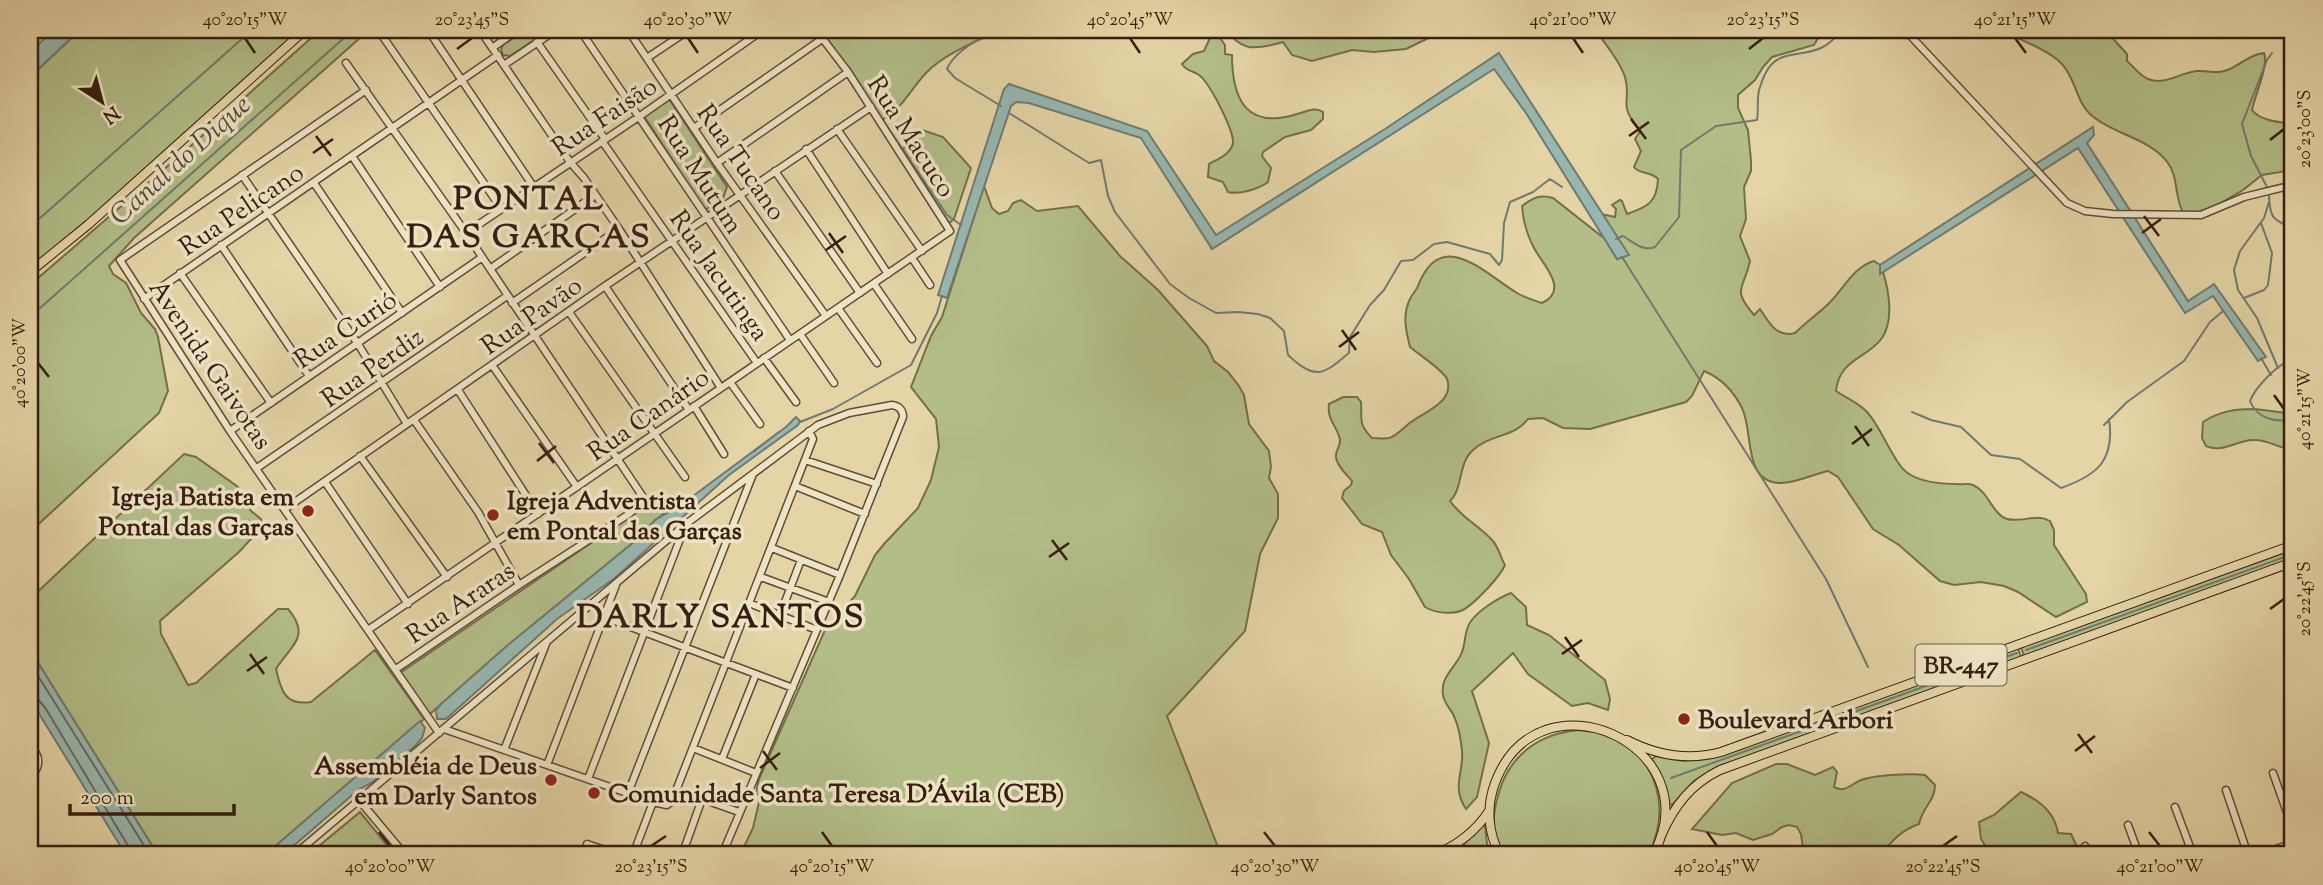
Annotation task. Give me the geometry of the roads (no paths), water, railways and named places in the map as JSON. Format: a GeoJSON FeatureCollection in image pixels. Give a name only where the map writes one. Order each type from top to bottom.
{"type":"FeatureCollection","features":[{"type":"Feature","properties":{"kind":"main road"},"geometry":{"type":"LineString","coordinates":[[30,272],[89,224],[305,30]]}},
{"type":"Feature","properties":{"kind":"main road","name":"BR-447"},"geometry":{"type":"LineString","coordinates":[[1500,855],[1492,836],[1489,811],[1493,788],[1501,769],[1517,749],[1538,734],[1562,726],[1579,725],[1604,729],[1651,751],[1669,756],[1695,757],[1721,751],[2293,545]]}},
{"type":"Feature","properties":{"kind":"main road","name":"BR-447"},"geometry":{"type":"LineString","coordinates":[[1653,855],[1674,810],[1685,795],[1720,769],[2293,562]]}},
{"type":"Feature","properties":{"kind":"main road","name":"BR-447"},"geometry":{"type":"LineString","coordinates":[[1627,740],[1645,757],[1658,779],[1664,803],[1661,836]]}},
{"type":"Feature","properties":{"kind":"main road","name":"BR-447"},"geometry":{"type":"LineString","coordinates":[[1434,855],[1462,840],[1478,826],[1489,811]]}},
{"type":"Feature","properties":{"kind":"street"},"geometry":{"type":"LineString","coordinates":[[428,30],[533,186]]}},
{"type":"Feature","properties":{"kind":"street"},"geometry":{"type":"LineString","coordinates":[[480,30],[619,229],[721,388]]}},
{"type":"Feature","properties":{"kind":"street"},"geometry":{"type":"LineString","coordinates":[[492,48],[519,30]]}},
{"type":"Feature","properties":{"kind":"street"},"geometry":{"type":"LineString","coordinates":[[504,65],[556,30]]}},
{"type":"Feature","properties":{"kind":"street","name":"Rua Mutum"},"geometry":{"type":"LineString","coordinates":[[580,30],[790,340]]}},
{"type":"Feature","properties":{"kind":"street","name":"Rua Tucano"},"geometry":{"type":"LineString","coordinates":[[628,30],[717,163],[826,316]]}},
{"type":"Feature","properties":{"kind":"street"},"geometry":{"type":"LineString","coordinates":[[647,58],[689,30]]}},
{"type":"Feature","properties":{"kind":"street","name":"Rua Faisão"},"geometry":{"type":"LineString","coordinates":[[466,233],[763,30]]}},
{"type":"Feature","properties":{"kind":"street","name":"Rua Macuco"},"geometry":{"type":"LineString","coordinates":[[816,30],[848,72],[950,230]]}},
{"type":"Feature","properties":{"kind":"street"},"geometry":{"type":"LineString","coordinates":[[1905,30],[2067,202],[2078,209],[2113,214],[2201,215],[2244,197],[2293,185]]}},
{"type":"Feature","properties":{"kind":"street"},"geometry":{"type":"LineString","coordinates":[[381,34],[500,208]]}},
{"type":"Feature","properties":{"kind":"street"},"geometry":{"type":"LineString","coordinates":[[694,128],[822,39]]}},
{"type":"Feature","properties":{"kind":"street","name":"Rua Jacutinga"},"geometry":{"type":"LineString","coordinates":[[537,43],[757,363]]}},
{"type":"Feature","properties":{"kind":"street","name":"Rua Pelicano"},"geometry":{"type":"LineString","coordinates":[[144,299],[498,55]]}},
{"type":"Feature","properties":{"kind":"street"},"geometry":{"type":"LineString","coordinates":[[346,63],[466,233],[618,459]]}},
{"type":"Feature","properties":{"kind":"street"},"geometry":{"type":"LineString","coordinates":[[717,163],[848,72]]}},
{"type":"Feature","properties":{"kind":"street"},"geometry":{"type":"LineString","coordinates":[[366,90],[242,175],[358,344],[407,424]]}},
{"type":"Feature","properties":{"kind":"street","name":"Rua Pavão"},"geometry":{"type":"LineString","coordinates":[[285,509],[605,286],[871,107]]}},
{"type":"Feature","properties":{"kind":"street"},"geometry":{"type":"LineString","coordinates":[[837,129],[922,251]]}},
{"type":"Feature","properties":{"kind":"street"},"geometry":{"type":"LineString","coordinates":[[806,149],[888,274]]}},
{"type":"Feature","properties":{"kind":"street"},"geometry":{"type":"LineString","coordinates":[[352,156],[440,287]]}},
{"type":"Feature","properties":{"kind":"street"},"geometry":{"type":"LineString","coordinates":[[775,171],[860,293]]}},
{"type":"Feature","properties":{"kind":"street","name":"Avenida Gaivotas"},"geometry":{"type":"LineString","coordinates":[[242,175],[121,258],[122,266],[230,431],[426,716],[439,730]]}},
{"type":"Feature","properties":{"kind":"street"},"geometry":{"type":"LineString","coordinates":[[314,183],[402,313]]}},
{"type":"Feature","properties":{"kind":"street"},"geometry":{"type":"LineString","coordinates":[[490,269],[595,195]]}},
{"type":"Feature","properties":{"kind":"street"},"geometry":{"type":"LineString","coordinates":[[512,303],[619,229]]}},
{"type":"Feature","properties":{"kind":"street","name":"Rua Canário"},"geometry":{"type":"LineString","coordinates":[[368,630],[950,230]]}},
{"type":"Feature","properties":{"kind":"street"},"geometry":{"type":"LineString","coordinates":[[221,245],[309,376]]}},
{"type":"Feature","properties":{"kind":"street","name":"Rua Curió"},"geometry":{"type":"LineString","coordinates":[[230,431],[481,258]]}},
{"type":"Feature","properties":{"kind":"street"},"geometry":{"type":"LineString","coordinates":[[912,258],[930,285]]}},
{"type":"Feature","properties":{"kind":"street"},"geometry":{"type":"LineString","coordinates":[[180,273],[271,403]]}},
{"type":"Feature","properties":{"kind":"street"},"geometry":{"type":"LineString","coordinates":[[874,284],[912,339]]}},
{"type":"Feature","properties":{"kind":"street"},"geometry":{"type":"LineString","coordinates":[[605,286],[724,454]]}},
{"type":"Feature","properties":{"kind":"street","name":"Rua Perdiz"},"geometry":{"type":"LineString","coordinates":[[257,468],[507,296]]}},
{"type":"Feature","properties":{"kind":"street"},"geometry":{"type":"LineString","coordinates":[[838,308],[877,363]]}},
{"type":"Feature","properties":{"kind":"street"},"geometry":{"type":"LineString","coordinates":[[569,312],[685,477]]}},
{"type":"Feature","properties":{"kind":"street"},"geometry":{"type":"LineString","coordinates":[[800,334],[834,383]]}},
{"type":"Feature","properties":{"kind":"street"},"geometry":{"type":"LineString","coordinates":[[764,358],[796,402]]}},
{"type":"Feature","properties":{"kind":"street"},"geometry":{"type":"LineString","coordinates":[[492,365],[577,487]]}},
{"type":"Feature","properties":{"kind":"street"},"geometry":{"type":"LineString","coordinates":[[730,382],[760,424]]}},
{"type":"Feature","properties":{"kind":"street"},"geometry":{"type":"LineString","coordinates":[[458,390],[538,514]]}},
{"type":"Feature","properties":{"kind":"street"},"geometry":{"type":"LineString","coordinates":[[294,855],[686,524],[809,431],[825,421],[849,413],[892,405],[900,408],[903,417],[877,484],[722,855]]}},
{"type":"Feature","properties":{"kind":"street"},"geometry":{"type":"LineString","coordinates":[[414,420],[478,512],[519,585]]}},
{"type":"Feature","properties":{"kind":"street"},"geometry":{"type":"LineString","coordinates":[[439,730],[653,802],[670,803],[813,439],[809,431]]}},
{"type":"Feature","properties":{"kind":"street"},"geometry":{"type":"LineString","coordinates":[[360,456],[447,577]]}},
{"type":"Feature","properties":{"kind":"street","name":"Rua Araras"},"geometry":{"type":"LineString","coordinates":[[396,669],[629,514],[642,502],[642,493],[618,459]]}},
{"type":"Feature","properties":{"kind":"street"},"geometry":{"type":"LineString","coordinates":[[805,460],[877,484]]}},
{"type":"Feature","properties":{"kind":"street"},"geometry":{"type":"LineString","coordinates":[[628,793],[754,472]]}},
{"type":"Feature","properties":{"kind":"street"},"geometry":{"type":"LineString","coordinates":[[325,482],[408,604]]}},
{"type":"Feature","properties":{"kind":"street"},"geometry":{"type":"LineString","coordinates":[[794,486],[865,514]]}},
{"type":"Feature","properties":{"kind":"street"},"geometry":{"type":"LineString","coordinates":[[588,779],[686,524]]}},
{"type":"Feature","properties":{"kind":"street"},"geometry":{"type":"LineString","coordinates":[[772,548],[840,575]]}},
{"type":"Feature","properties":{"kind":"street"},"geometry":{"type":"LineString","coordinates":[[780,615],[801,560]]}},
{"type":"Feature","properties":{"kind":"street"},"geometry":{"type":"LineString","coordinates":[[761,577],[829,603]]}},
{"type":"Feature","properties":{"kind":"street"},"geometry":{"type":"LineString","coordinates":[[547,765],[617,583]]}},
{"type":"Feature","properties":{"kind":"street"},"geometry":{"type":"LineString","coordinates":[[749,603],[817,630]]}},
{"type":"Feature","properties":{"kind":"street"},"geometry":{"type":"LineString","coordinates":[[604,617],[793,688]]}},
{"type":"Feature","properties":{"kind":"street"},"geometry":{"type":"LineString","coordinates":[[504,750],[547,643]]}},
{"type":"Feature","properties":{"kind":"street"},"geometry":{"type":"LineString","coordinates":[[722,759],[756,674]]}},
{"type":"Feature","properties":{"kind":"street"},"geometry":{"type":"LineString","coordinates":[[30,747],[38,756],[38,763],[30,776]]}},
{"type":"Feature","properties":{"kind":"street"},"geometry":{"type":"LineString","coordinates":[[693,748],[756,773]]}},
{"type":"Feature","properties":{"kind":"street"},"geometry":{"type":"LineString","coordinates":[[2273,773],[2293,830]]}},
{"type":"Feature","properties":{"kind":"street"},"geometry":{"type":"LineString","coordinates":[[677,790],[740,812]]}},
{"type":"Feature","properties":{"kind":"street"},"geometry":{"type":"LineString","coordinates":[[2226,790],[2248,855]]}},
{"type":"Feature","properties":{"kind":"street"},"geometry":{"type":"LineString","coordinates":[[682,855],[702,799]]}},
{"type":"Feature","properties":{"kind":"street"},"geometry":{"type":"LineString","coordinates":[[360,801],[405,855]]}},
{"type":"Feature","properties":{"kind":"street"},"geometry":{"type":"LineString","coordinates":[[633,855],[653,802]]}},
{"type":"Feature","properties":{"kind":"street"},"geometry":{"type":"LineString","coordinates":[[2175,807],[2193,855]]}},
{"type":"Feature","properties":{"kind":"street"},"geometry":{"type":"LineString","coordinates":[[2129,825],[2139,855]]}},
{"type":"Feature","properties":{"kind":"street"},"geometry":{"type":"LineString","coordinates":[[2259,855],[2293,843]]}},
{"type":"Feature","properties":{"kind":"street"},"geometry":{"type":"LineString","coordinates":[[587,844],[620,855]]}},
{"type":"Feature","properties":{"kind":"street"},"geometry":{"type":"LineString","coordinates":[[2085,846],[2088,855]]}},
{"type":"Feature","properties":{"kind":"water"},"geometry":{"type":"Polygon","coordinates":[[[54,30],[80,30],[30,77],[30,52],[54,30]]]}},
{"type":"Feature","properties":{"kind":"water"},"geometry":{"type":"Polygon","coordinates":[[[1499,53],[1629,255],[1617,259],[1526,113],[1494,69],[1212,249],[1141,138],[1029,103],[1016,102],[1011,106],[947,298],[938,295],[1004,89],[1009,84],[1147,131],[1216,235],[1385,129],[1499,53]]]}},
{"type":"Feature","properties":{"kind":"water"},"geometry":{"type":"Polygon","coordinates":[[[2093,127],[2094,135],[2087,143],[2188,301],[2214,284],[2266,357],[2258,361],[2213,296],[2185,313],[2078,148],[1880,274],[1880,265],[2093,127]]]}},
{"type":"Feature","properties":{"kind":"water"},"geometry":{"type":"Polygon","coordinates":[[[796,417],[800,421],[798,425],[729,475],[615,578],[557,619],[446,719],[437,719],[436,710],[441,704],[508,645],[640,537],[655,520],[681,505],[796,417]]]}},
{"type":"Feature","properties":{"kind":"water"},"geometry":{"type":"Polygon","coordinates":[[[30,650],[158,855],[126,855],[30,699],[30,650]]]}},
{"type":"Feature","properties":{"kind":"water"},"geometry":{"type":"Polygon","coordinates":[[[420,721],[425,728],[416,745],[373,782],[358,790],[283,855],[265,855],[420,721]]]}},
{"type":"Feature","properties":{"kind":"waterway"},"geometry":{"type":"LineString","coordinates":[[30,227],[252,30]]}},
{"type":"Feature","properties":{"kind":"waterway","name":"Canal do Dique"},"geometry":{"type":"LineString","coordinates":[[30,317],[353,30]]}},
{"type":"Feature","properties":{"kind":"waterway"},"geometry":{"type":"LineString","coordinates":[[822,30],[833,48]]}},
{"type":"Feature","properties":{"kind":"waterway"},"geometry":{"type":"LineString","coordinates":[[993,30],[961,52],[947,69],[955,78],[1001,106]]}},
{"type":"Feature","properties":{"kind":"waterway"},"geometry":{"type":"LineString","coordinates":[[1616,239],[1623,236],[1642,247],[1655,247],[1679,217],[1681,150],[1716,126],[1757,120],[1759,91],[1771,65],[1787,56],[1824,46],[1833,40],[1840,30]]}},
{"type":"Feature","properties":{"kind":"waterway"},"geometry":{"type":"LineString","coordinates":[[2267,187],[2251,156],[2242,124],[2272,53]]}},
{"type":"Feature","properties":{"kind":"waterway"},"geometry":{"type":"LineString","coordinates":[[1009,113],[1089,163],[1101,160],[1108,196],[1115,212],[1170,284],[1216,313],[1238,312],[1270,318],[1284,331],[1288,355],[1313,372],[1326,370],[1349,353],[1350,337],[1401,261],[1413,260],[1434,244],[1447,242],[1490,254],[1499,265],[1502,260],[1504,223],[1510,202],[1533,192],[1550,179],[1562,187]]}},
{"type":"Feature","properties":{"kind":"waterway"},"geometry":{"type":"LineString","coordinates":[[882,119],[947,215],[961,225]]}},
{"type":"Feature","properties":{"kind":"waterway"},"geometry":{"type":"LineString","coordinates":[[2269,196],[2274,217],[2293,229]]}},
{"type":"Feature","properties":{"kind":"waterway"},"geometry":{"type":"LineString","coordinates":[[2269,202],[2264,218],[2240,251],[2234,270],[2238,290],[2257,318],[2278,368]]}},
{"type":"Feature","properties":{"kind":"waterway"},"geometry":{"type":"LineString","coordinates":[[2244,298],[2264,290],[2268,285],[2272,253],[2261,223]]}},
{"type":"Feature","properties":{"kind":"waterway"},"geometry":{"type":"LineString","coordinates":[[1622,257],[1826,579],[1868,667]]}},
{"type":"Feature","properties":{"kind":"waterway"},"geometry":{"type":"LineString","coordinates":[[800,422],[833,409],[911,365],[937,313],[942,296]]}},
{"type":"Feature","properties":{"kind":"waterway"},"geometry":{"type":"LineString","coordinates":[[2104,425],[2127,402],[2184,361],[2210,322],[2223,311]]}},
{"type":"Feature","properties":{"kind":"waterway"},"geometry":{"type":"LineString","coordinates":[[2261,358],[2271,375]]}},
{"type":"Feature","properties":{"kind":"waterway"},"geometry":{"type":"LineString","coordinates":[[2293,361],[2281,365],[2269,376],[2250,401],[2262,416],[2280,420],[2293,419]]}},
{"type":"Feature","properties":{"kind":"waterway"},"geometry":{"type":"LineString","coordinates":[[1912,412],[1961,427],[1991,455],[2020,459],[2061,488],[2085,478],[2101,464],[2109,445],[2109,419]]}},
{"type":"Feature","properties":{"kind":"waterway"},"geometry":{"type":"LineString","coordinates":[[753,452],[779,432]]}},
{"type":"Feature","properties":{"kind":"waterway"},"geometry":{"type":"LineString","coordinates":[[2026,650],[2293,554]]}},
{"type":"Feature","properties":{"kind":"waterway"},"geometry":{"type":"LineString","coordinates":[[1671,778],[2017,653]]}},
{"type":"Feature","properties":{"kind":"waterway"},"geometry":{"type":"LineString","coordinates":[[1456,855],[1482,846]]}},
{"type":"Feature","properties":{"kind":"place","name":"Igreja Batista em Pontal das Garças"},"geometry":{"type":"Point","coordinates":[308,511]}},
{"type":"Feature","properties":{"kind":"place","name":"Igreja Adventista em Pontal das Garças"},"geometry":{"type":"Point","coordinates":[493,515]}},
{"type":"Feature","properties":{"kind":"place","name":"Boulevard Arbori"},"geometry":{"type":"Point","coordinates":[1684,719]}},
{"type":"Feature","properties":{"kind":"place","name":"Assembléia de Deus em Darly Santos"},"geometry":{"type":"Point","coordinates":[551,780]}},
{"type":"Feature","properties":{"kind":"place","name":"Comunidade Santa Teresa D'Ávila (CEB)"},"geometry":{"type":"Point","coordinates":[594,793]}},
{"type":"Feature","properties":{"kind":"district","name":"PONTAL DAS GARÇAS"},"geometry":{"type":"Point","coordinates":[529,216]}},
{"type":"Feature","properties":{"kind":"district","name":"DARLY SANTOS"},"geometry":{"type":"Point","coordinates":[721,615]}}]}
